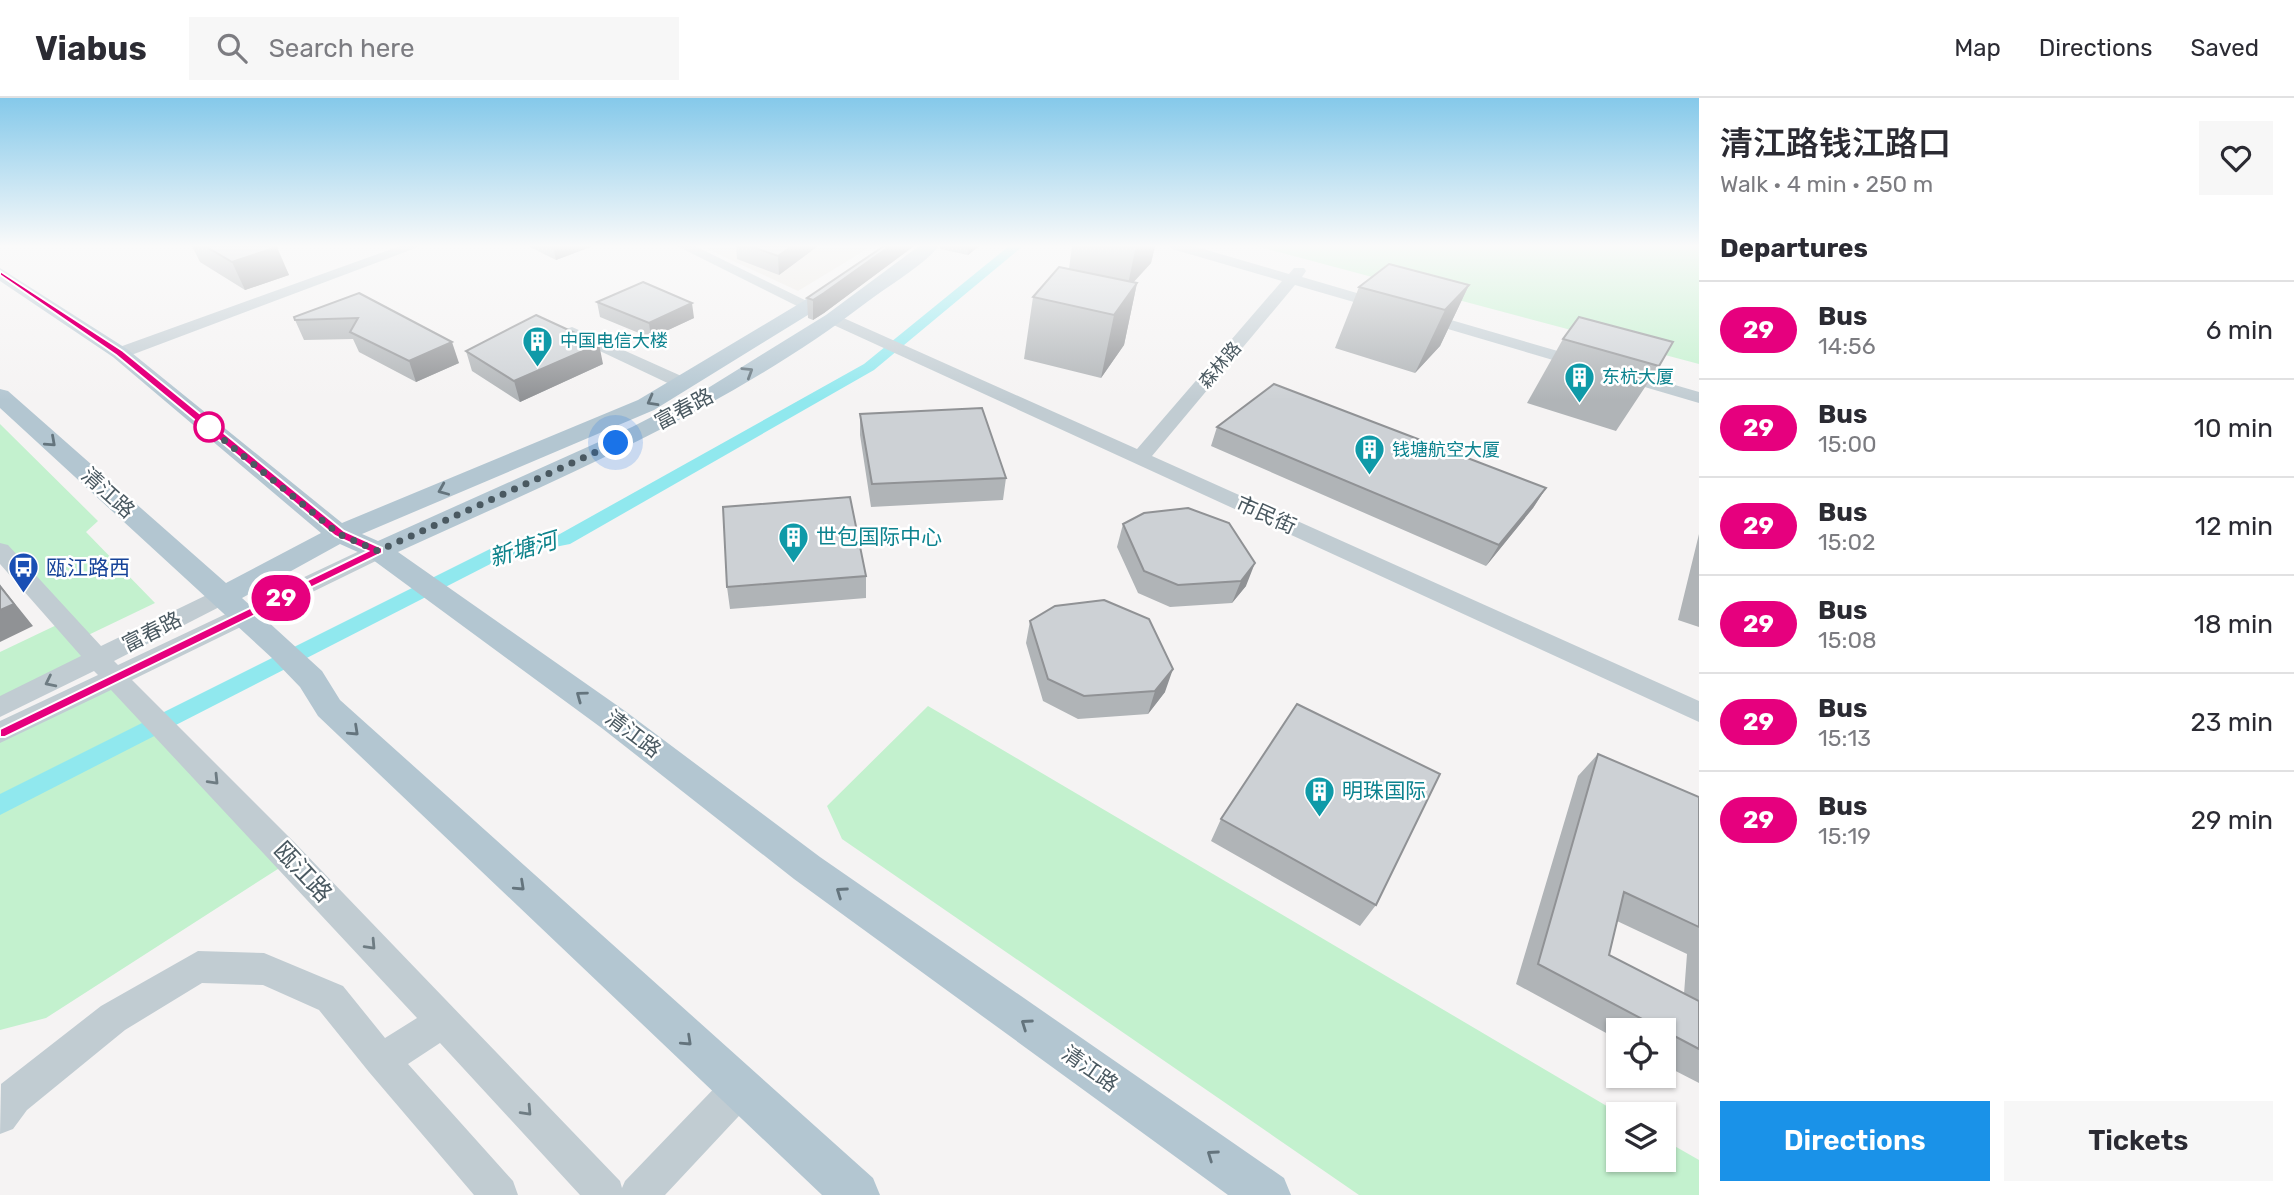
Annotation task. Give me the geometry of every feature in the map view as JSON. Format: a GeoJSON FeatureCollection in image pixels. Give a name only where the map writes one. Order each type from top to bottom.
{"type":"FeatureCollection","features":[{"type":"Feature","properties":{"kind":"main road","name":"清江路"},"geometry":{"type":"LineString","coordinates":[[36,297],[120,353],[339,534],[378,551],[429,587],[614,720],[807,868],[1268,1195]]}},
{"type":"Feature","properties":{"kind":"main road","name":"富春路"},"geometry":{"type":"LineString","coordinates":[[234,606],[339,534],[646,405],[822,297]]}},
{"type":"Feature","properties":{"kind":"main road","name":"富春路"},"geometry":{"type":"LineString","coordinates":[[378,551],[640,432],[716,393],[833,319],[862,297]]}},
{"type":"Feature","properties":{"kind":"main road","name":"清江路"},"geometry":{"type":"LineString","coordinates":[[0,396],[290,658],[311,678],[329,708],[856,1195]]}},
{"type":"Feature","properties":{"kind":"street"},"geometry":{"type":"LineString","coordinates":[[120,353],[273,297]]}},
{"type":"Feature","properties":{"kind":"street"},"geometry":{"type":"LineString","coordinates":[[791,297],[809,306]]}},
{"type":"Feature","properties":{"kind":"street","name":"森林路"},"geometry":{"type":"LineString","coordinates":[[1140,458],[1277,297]]}},
{"type":"Feature","properties":{"kind":"street"},"geometry":{"type":"LineString","coordinates":[[1369,297],[1699,398]]}},
{"type":"Feature","properties":{"kind":"street"},"geometry":{"type":"LineString","coordinates":[[1376,297],[1699,387]]}},
{"type":"Feature","properties":{"kind":"street","name":"市民街"},"geometry":{"type":"LineString","coordinates":[[833,319],[1699,712]]}},
{"type":"Feature","properties":{"kind":"street"},"geometry":{"type":"LineString","coordinates":[[558,326],[682,383]]}},
{"type":"Feature","properties":{"kind":"street","name":"瓯江路"},"geometry":{"type":"LineString","coordinates":[[0,550],[106,668],[606,1195]]}},
{"type":"Feature","properties":{"kind":"street","name":"富春路"},"geometry":{"type":"LineString","coordinates":[[0,733],[106,668],[234,606],[378,551]]}},
{"type":"Feature","properties":{"kind":"street","name":"富春路"},"geometry":{"type":"LineString","coordinates":[[0,706],[106,668]]}},
{"type":"Feature","properties":{"kind":"street"},"geometry":{"type":"LineString","coordinates":[[0,1116],[14,1097],[113,1018],[198,967],[264,969],[331,998],[381,1060],[499,1195]]}},
{"type":"Feature","properties":{"kind":"street"},"geometry":{"type":"LineString","coordinates":[[381,1060],[443,1022]]}},
{"type":"Feature","properties":{"kind":"street"},"geometry":{"type":"LineString","coordinates":[[639,1195],[739,1089]]}},
{"type":"Feature","properties":{"kind":"green space"},"geometry":{"type":"Polygon","coordinates":[[[1448,297],[1699,297],[1699,364],[1448,297]]]}},
{"type":"Feature","properties":{"kind":"green space"},"geometry":{"type":"Polygon","coordinates":[[[0,424],[98,521],[86,532],[155,603],[82,638],[99,658],[0,707],[0,652],[65,621],[0,550],[0,424]]]}},
{"type":"Feature","properties":{"kind":"green space"},"geometry":{"type":"Polygon","coordinates":[[[109,687],[281,867],[46,1018],[0,1030],[0,742],[109,687]]]}},
{"type":"Feature","properties":{"kind":"green space"},"geometry":{"type":"Polygon","coordinates":[[[928,706],[1606,1106],[1606,1172],[1676,1172],[1676,1147],[1699,1160],[1699,1195],[1359,1195],[842,839],[827,806],[928,706]]]}},
{"type":"Feature","properties":{"kind":"building"},"geometry":{"type":"Polygon","coordinates":[[[348,297],[367,297],[452,342],[409,361],[350,332],[358,318],[295,320],[294,317],[348,297]]]}},
{"type":"Feature","properties":{"kind":"building"},"geometry":{"type":"Polygon","coordinates":[[[608,297],[678,297],[692,303],[649,323],[597,302],[608,297]]]}},
{"type":"Feature","properties":{"kind":"building"},"geometry":{"type":"Polygon","coordinates":[[[1034,297],[1127,297],[1114,315],[1034,297]]]}},
{"type":"Feature","properties":{"kind":"building"},"geometry":{"type":"Polygon","coordinates":[[[1397,297],[1457,297],[1445,310],[1397,297]]]}},
{"type":"Feature","properties":{"kind":"building"},"geometry":{"type":"Polygon","coordinates":[[[536,315],[599,344],[514,381],[466,351],[536,315]]]}},
{"type":"Feature","properties":{"kind":"building"},"geometry":{"type":"Polygon","coordinates":[[[1579,317],[1673,342],[1659,366],[1563,339],[1579,317]]]}},
{"type":"Feature","properties":{"kind":"building","name":"钱塘航空大厦"},"geometry":{"type":"Polygon","coordinates":[[[1274,384],[1546,488],[1499,545],[1217,427],[1274,384]]]}},
{"type":"Feature","properties":{"kind":"building","name":"世包国际中心"},"geometry":{"type":"Polygon","coordinates":[[[982,408],[1006,478],[872,484],[860,414],[982,408]]]}},
{"type":"Feature","properties":{"kind":"building","name":"世包国际中心"},"geometry":{"type":"Polygon","coordinates":[[[850,497],[866,576],[727,587],[723,507],[850,497]]]}},
{"type":"Feature","properties":{"kind":"building"},"geometry":{"type":"Polygon","coordinates":[[[1188,508],[1229,523],[1255,563],[1241,581],[1178,585],[1144,571],[1123,524],[1144,513],[1188,508]]]}},
{"type":"Feature","properties":{"kind":"building"},"geometry":{"type":"Polygon","coordinates":[[[0,586],[14,604],[0,610],[0,586]]]}},
{"type":"Feature","properties":{"kind":"building"},"geometry":{"type":"Polygon","coordinates":[[[1104,600],[1149,619],[1173,669],[1155,691],[1084,696],[1048,679],[1030,621],[1055,606],[1104,600]]]}},
{"type":"Feature","properties":{"kind":"building","name":"明珠国际"},"geometry":{"type":"Polygon","coordinates":[[[1297,704],[1440,774],[1376,905],[1221,819],[1297,704]]]}},
{"type":"Feature","properties":{"kind":"building"},"geometry":{"type":"Polygon","coordinates":[[[1598,754],[1699,797],[1699,927],[1624,892],[1609,955],[1699,1001],[1699,1049],[1676,1037],[1676,1018],[1640,1018],[1538,964],[1598,754]]]}},
{"type":"Feature","properties":{"kind":"waterway","name":"新塘河"},"geometry":{"type":"LineString","coordinates":[[0,805],[499,552],[563,540],[869,367],[954,297]]}},
{"type":"Feature","properties":{"kind":"bus line","name":"29"},"geometry":{"type":"LineString","coordinates":[[0,733],[378,551],[339,534],[120,353],[36,297]]}},
{"type":"Feature","properties":{"kind":"place","name":"中国电信大楼"},"geometry":{"type":"Point","coordinates":[537,368]}},
{"type":"Feature","properties":{"kind":"place","name":"东杭大厦"},"geometry":{"type":"Point","coordinates":[1579,404]}},
{"type":"Feature","properties":{"kind":"place","name":"钱塘航空大厦"},"geometry":{"type":"Point","coordinates":[1369,477]}},
{"type":"Feature","properties":{"kind":"place","name":"世包国际中心"},"geometry":{"type":"Point","coordinates":[793,564]}},
{"type":"Feature","properties":{"kind":"place","name":"瓯江路西"},"geometry":{"type":"Point","coordinates":[23,595]}},
{"type":"Feature","properties":{"kind":"place","name":"明珠国际"},"geometry":{"type":"Point","coordinates":[1319,818]}},
{"type":"Feature","properties":{"kind":"route"},"geometry":{"type":"LineString","coordinates":[[209,427],[202,422],[339,534],[378,551],[616,443]]}}]}
